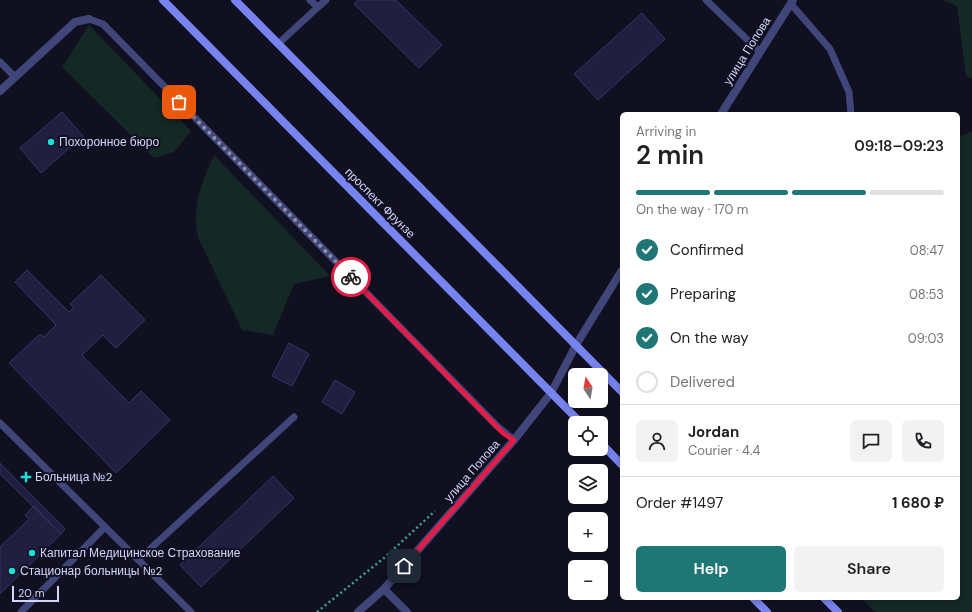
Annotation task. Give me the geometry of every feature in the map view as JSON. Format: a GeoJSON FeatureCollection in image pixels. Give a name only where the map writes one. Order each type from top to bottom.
{"type":"FeatureCollection","features":[{"type":"Feature","properties":{"kind":"main road","name":"проспект Фрунзе"},"geometry":{"type":"LineString","coordinates":[[163,0],[574,416]]}},
{"type":"Feature","properties":{"kind":"main road"},"geometry":{"type":"LineString","coordinates":[[235,0],[620,390]]}},
{"type":"Feature","properties":{"kind":"main road"},"geometry":{"type":"LineString","coordinates":[[608,450],[620,463]]}},
{"type":"Feature","properties":{"kind":"main road"},"geometry":{"type":"LineString","coordinates":[[755,600],[767,612]]}},
{"type":"Feature","properties":{"kind":"main road"},"geometry":{"type":"LineString","coordinates":[[826,600],[838,612]]}},
{"type":"Feature","properties":{"kind":"street","name":"улица Попова"},"geometry":{"type":"LineString","coordinates":[[722,112],[792,2]]}},
{"type":"Feature","properties":{"kind":"street"},"geometry":{"type":"LineString","coordinates":[[0,91],[75,22],[89,20]]}},
{"type":"Feature","properties":{"kind":"street","name":"улица Попова"},"geometry":{"type":"LineString","coordinates":[[358,612],[384,589],[514,440],[551,393],[576,345],[620,273]]}},
{"type":"Feature","properties":{"kind":"street"},"geometry":{"type":"LineString","coordinates":[[384,589],[407,612]]}},
{"type":"Feature","properties":{"kind":"lane"},"geometry":{"type":"LineString","coordinates":[[310,0],[318,7]]}},
{"type":"Feature","properties":{"kind":"lane"},"geometry":{"type":"LineString","coordinates":[[278,44],[326,0]]}},
{"type":"Feature","properties":{"kind":"lane"},"geometry":{"type":"LineString","coordinates":[[706,0],[760,52]]}},
{"type":"Feature","properties":{"kind":"lane"},"geometry":{"type":"LineString","coordinates":[[792,2],[830,49],[849,92],[851,112]]}},
{"type":"Feature","properties":{"kind":"lane"},"geometry":{"type":"LineString","coordinates":[[89,20],[102,24],[503,433],[514,440]]}},
{"type":"Feature","properties":{"kind":"lane"},"geometry":{"type":"LineString","coordinates":[[0,62],[15,77]]}},
{"type":"Feature","properties":{"kind":"lane"},"geometry":{"type":"LineString","coordinates":[[138,560],[294,418]]}},
{"type":"Feature","properties":{"kind":"lane"},"geometry":{"type":"LineString","coordinates":[[0,423],[191,612]]}},
{"type":"Feature","properties":{"kind":"lane"},"geometry":{"type":"LineString","coordinates":[[21,612],[105,527]]}},
{"type":"Feature","properties":{"kind":"path"},"geometry":{"type":"LineString","coordinates":[[317,612],[384,558],[440,506]]}},
{"type":"Feature","properties":{"kind":"green space"},"geometry":{"type":"Polygon","coordinates":[[[943,0],[972,0],[972,79],[966,76],[957,6],[943,0]]]}},
{"type":"Feature","properties":{"kind":"green space"},"geometry":{"type":"Polygon","coordinates":[[[89,25],[191,131],[174,152],[154,158],[62,67],[89,25]]]}},
{"type":"Feature","properties":{"kind":"green space"},"geometry":{"type":"Polygon","coordinates":[[[972,131],[972,612],[875,612],[863,600],[960,600],[960,136],[972,131]]]}},
{"type":"Feature","properties":{"kind":"green space"},"geometry":{"type":"Polygon","coordinates":[[[214,155],[330,276],[294,284],[273,335],[242,330],[198,237],[196,226],[197,205],[205,175],[214,155]]]}},
{"type":"Feature","properties":{"kind":"building"},"geometry":{"type":"Polygon","coordinates":[[[358,0],[396,0],[442,45],[419,68],[354,4],[358,0]]]}},
{"type":"Feature","properties":{"kind":"building"},"geometry":{"type":"Polygon","coordinates":[[[642,13],[665,39],[598,100],[574,74],[642,13]]]}},
{"type":"Feature","properties":{"kind":"building","name":"Похоронное бюро"},"geometry":{"type":"Polygon","coordinates":[[[62,112],[83,136],[41,173],[20,148],[62,112]]]}},
{"type":"Feature","properties":{"kind":"building"},"geometry":{"type":"Polygon","coordinates":[[[27,270],[69,312],[74,308],[70,304],[101,275],[145,320],[116,348],[103,335],[82,355],[129,403],[141,391],[170,420],[116,473],[9,363],[40,334],[44,337],[56,325],[15,282],[27,270]]]}},
{"type":"Feature","properties":{"kind":"building"},"geometry":{"type":"Polygon","coordinates":[[[289,343],[309,354],[292,386],[272,376],[289,343]]]}},
{"type":"Feature","properties":{"kind":"building"},"geometry":{"type":"Polygon","coordinates":[[[335,380],[355,392],[342,414],[322,402],[335,380]]]}},
{"type":"Feature","properties":{"kind":"building","name":"Стационар больницы №2"},"geometry":{"type":"Polygon","coordinates":[[[0,463],[65,529],[61,534],[0,474],[0,463]]]}},
{"type":"Feature","properties":{"kind":"building"},"geometry":{"type":"Polygon","coordinates":[[[273,476],[294,498],[201,587],[180,565],[273,476]]]}},
{"type":"Feature","properties":{"kind":"building","name":"Стационар больницы №2"},"geometry":{"type":"Polygon","coordinates":[[[34,506],[61,534],[0,594],[0,547],[29,519],[25,515],[34,506]]]}},
{"type":"Feature","properties":{"kind":"way so far"},"geometry":{"type":"LineString","coordinates":[[179,102],[351,277]]}},
{"type":"Feature","properties":{"kind":"place","name":"Похоронное бюро"},"geometry":{"type":"Point","coordinates":[51,142]}},
{"type":"Feature","properties":{"kind":"place","name":"Больница №2"},"geometry":{"type":"Point","coordinates":[26,477]}},
{"type":"Feature","properties":{"kind":"place","name":"Капитал Медицинское Страхование"},"geometry":{"type":"Point","coordinates":[32,553]}},
{"type":"Feature","properties":{"kind":"place","name":"Стационар больницы №2"},"geometry":{"type":"Point","coordinates":[12,571]}},
{"type":"Feature","properties":{"kind":"route"},"geometry":{"type":"LineString","coordinates":[[351,277],[503,433],[514,440],[404,566]]}}]}
